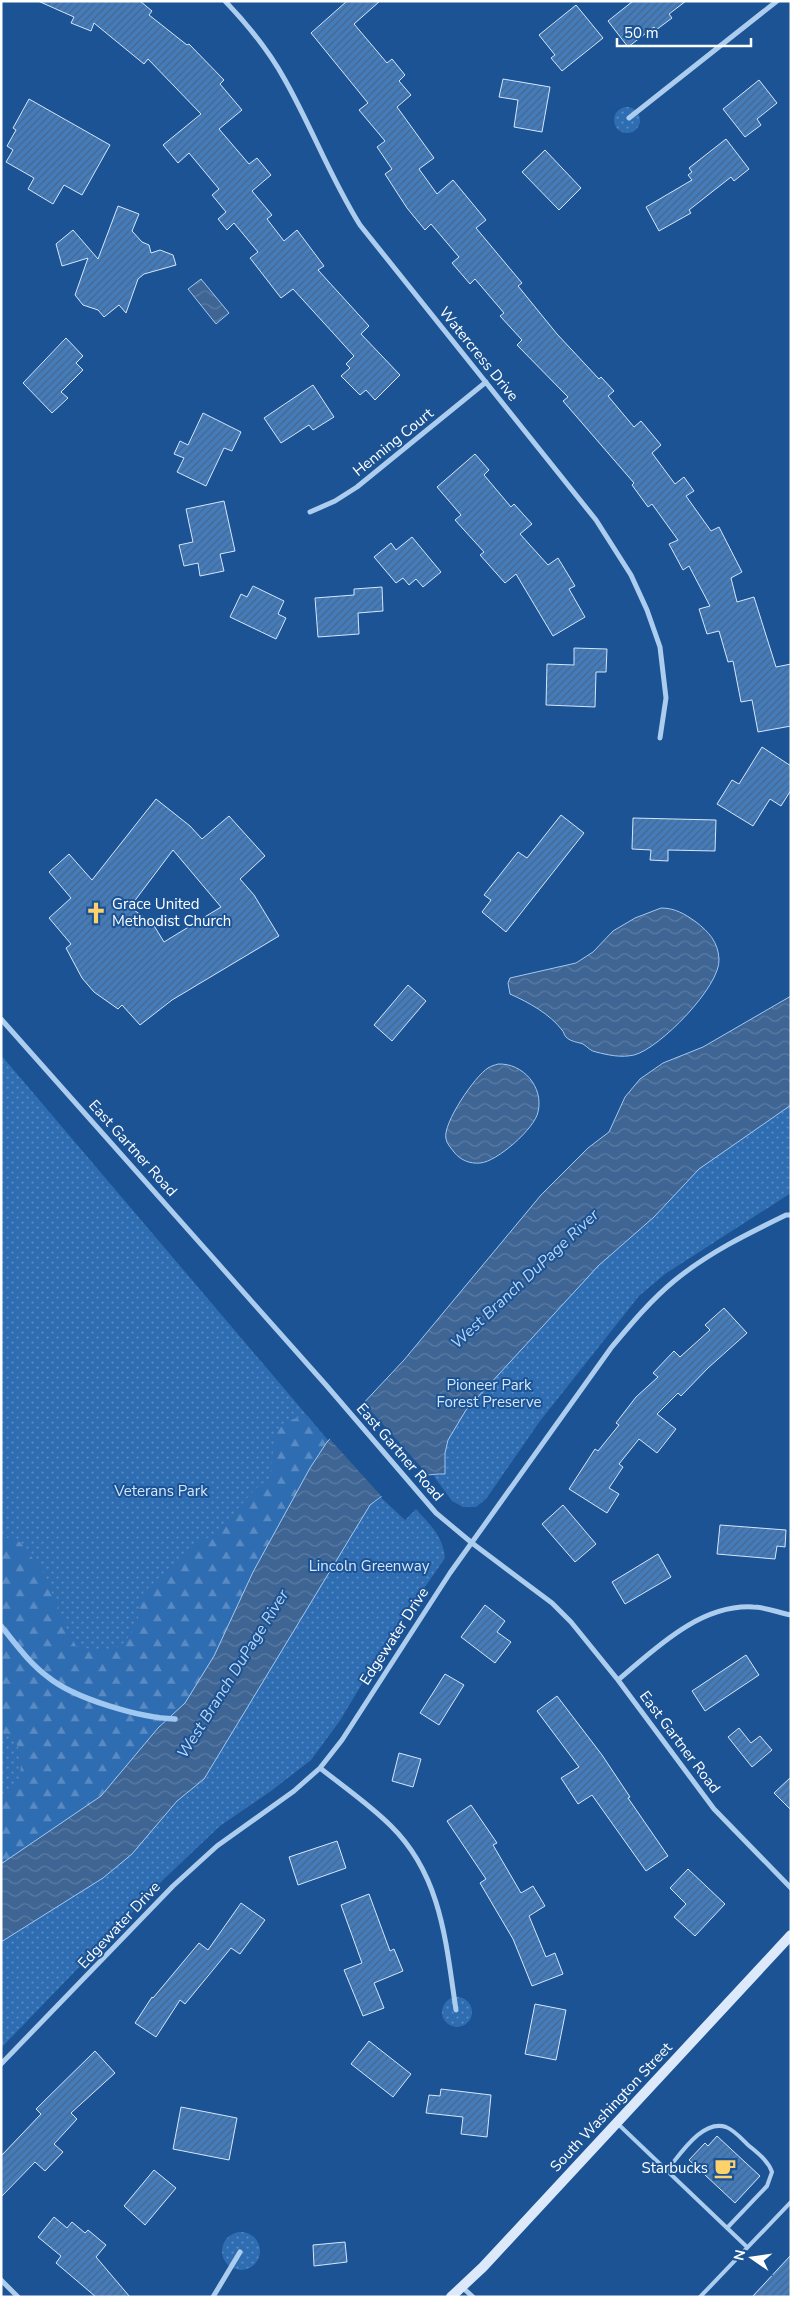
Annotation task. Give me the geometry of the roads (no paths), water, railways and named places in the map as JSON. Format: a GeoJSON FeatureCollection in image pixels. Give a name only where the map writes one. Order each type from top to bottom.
{"type":"FeatureCollection","features":[{"type":"Feature","properties":{"kind":"main road","name":"South Washington Street"},"geometry":{"type":"LineString","coordinates":[[451,2297],[483,2267],[791,1935]]}},
{"type":"Feature","properties":{"kind":"street","name":"Watercress Drive"},"geometry":{"type":"LineString","coordinates":[[225,1],[267,51],[285,80],[343,198],[360,226],[596,520],[631,575],[647,610],[660,647],[666,698],[660,738]]}},
{"type":"Feature","properties":{"kind":"street"},"geometry":{"type":"LineString","coordinates":[[629,118],[777,1]]}},
{"type":"Feature","properties":{"kind":"street","name":"Henning Court"},"geometry":{"type":"LineString","coordinates":[[310,512],[335,501],[357,487],[486,382]]}},
{"type":"Feature","properties":{"kind":"street","name":"East Gartner Road"},"geometry":{"type":"LineString","coordinates":[[1,1019],[326,1385],[436,1513],[472,1544],[552,1603],[571,1622],[618,1680],[714,1809],[791,1888]]}},
{"type":"Feature","properties":{"kind":"street","name":"Edgewater Drive"},"geometry":{"type":"LineString","coordinates":[[1,2064],[172,1886],[217,1846],[294,1791],[320,1768],[342,1740],[405,1640],[611,1348],[655,1298],[674,1281],[731,1243],[786,1215],[791,1215]]}},
{"type":"Feature","properties":{"kind":"street"},"geometry":{"type":"LineString","coordinates":[[618,1680],[673,1636],[719,1611],[755,1606],[791,1616]]}},
{"type":"Feature","properties":{"kind":"street"},"geometry":{"type":"LineString","coordinates":[[320,1768],[392,1826],[424,1868],[435,1894],[444,1925],[456,2010]]}},
{"type":"Feature","properties":{"kind":"street"},"geometry":{"type":"LineString","coordinates":[[213,2297],[240,2252]]}},
{"type":"Feature","properties":{"kind":"street"},"geometry":{"type":"LineString","coordinates":[[1,2280],[18,2297]]}},
{"type":"Feature","properties":{"kind":"street"},"geometry":{"type":"LineString","coordinates":[[462,2287],[473,2297]]}},
{"type":"Feature","properties":{"kind":"lane"},"geometry":{"type":"LineString","coordinates":[[617,2122],[747,2247]]}},
{"type":"Feature","properties":{"kind":"lane"},"geometry":{"type":"LineString","coordinates":[[667,2170],[700,2134],[712,2126],[732,2130],[767,2162],[772,2172],[767,2186],[727,2228]]}},
{"type":"Feature","properties":{"kind":"lane"},"geometry":{"type":"LineString","coordinates":[[700,2297],[791,2202]]}},
{"type":"Feature","properties":{"kind":"water"},"geometry":{"type":"Polygon","coordinates":[[[201,279],[229,313],[216,324],[188,289],[201,279]]]}},
{"type":"Feature","properties":{"kind":"water"},"geometry":{"type":"Polygon","coordinates":[[[661,908],[680,912],[701,926],[715,942],[719,959],[717,971],[700,1000],[672,1029],[645,1050],[634,1055],[624,1056],[592,1051],[583,1044],[568,1039],[557,1024],[545,1014],[510,994],[508,983],[510,978],[576,963],[593,952],[613,931],[635,918],[661,908]]]}},
{"type":"Feature","properties":{"kind":"water","name":"West Branch DuPage River"},"geometry":{"type":"Polygon","coordinates":[[[791,996],[791,1105],[699,1169],[654,1217],[598,1266],[466,1410],[448,1440],[445,1453],[445,1474],[424,1476],[405,1482],[387,1492],[370,1505],[204,1779],[177,1801],[132,1854],[103,1878],[1,1942],[1,1864],[101,1796],[158,1728],[185,1703],[214,1656],[253,1572],[310,1468],[327,1442],[404,1360],[541,1195],[588,1148],[609,1132],[625,1097],[640,1079],[663,1063],[703,1047],[791,996]]]}},
{"type":"Feature","properties":{"kind":"water"},"geometry":{"type":"Polygon","coordinates":[[[498,1064],[516,1068],[530,1078],[538,1094],[538,1112],[530,1127],[505,1151],[487,1161],[480,1163],[469,1162],[456,1155],[447,1143],[446,1132],[454,1112],[475,1080],[489,1067],[498,1064]]]}},
{"type":"Feature","properties":{"kind":"waterway"},"geometry":{"type":"LineString","coordinates":[[1,1626],[35,1666],[48,1677],[74,1693],[127,1711],[175,1719]]}},
{"type":"Feature","properties":{"kind":"place","name":"Grace United Methodist Church"},"geometry":{"type":"Point","coordinates":[96,913]}},
{"type":"Feature","properties":{"kind":"place","name":"Starbucks"},"geometry":{"type":"Point","coordinates":[725,2168]}},
{"type":"Feature","properties":{"kind":"park label","name":"Pioneer Park Forest Preserve"},"geometry":{"type":"Point","coordinates":[489,1394]}},
{"type":"Feature","properties":{"kind":"park label","name":"Veterans Park"},"geometry":{"type":"Point","coordinates":[161,1491]}},
{"type":"Feature","properties":{"kind":"park label","name":"Lincoln Greenway"},"geometry":{"type":"Point","coordinates":[369,1566]}}]}
